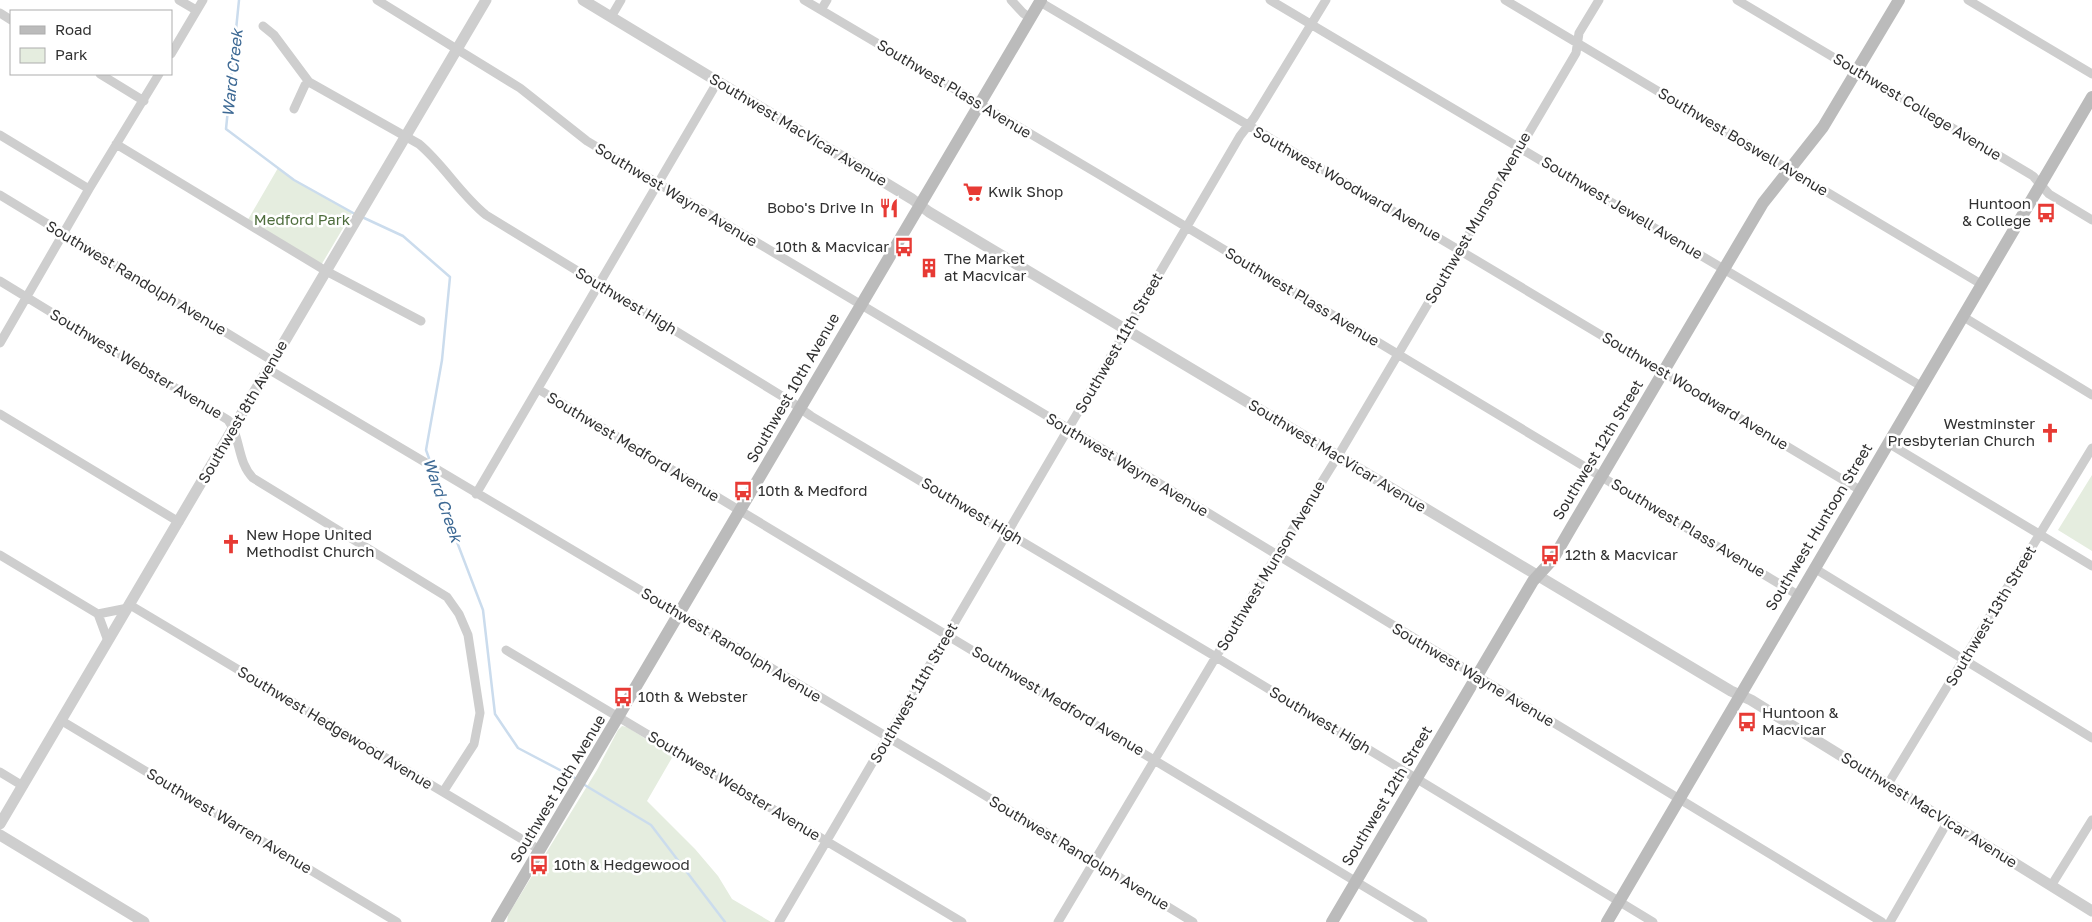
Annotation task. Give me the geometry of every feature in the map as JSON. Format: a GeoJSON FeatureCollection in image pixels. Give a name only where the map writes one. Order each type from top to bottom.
{"type":"FeatureCollection","features":[{"type":"Feature","properties":{"kind":"main road","name":"Southwest 12th Street"},"geometry":{"type":"LineString","coordinates":[[1332,922],[1477,676],[1538,576],[1552,559],[1602,476],[1763,203],[1815,139],[1899,0]]}},
{"type":"Feature","properties":{"kind":"main road","name":"Southwest 10th Avenue"},"geometry":{"type":"LineString","coordinates":[[497,922],[1040,1]]}},
{"type":"Feature","properties":{"kind":"main road","name":"Southwest Huntoon Street"},"geometry":{"type":"LineString","coordinates":[[1607,922],[1798,594],[2092,97]]}},
{"type":"Feature","properties":{"kind":"street"},"geometry":{"type":"LineString","coordinates":[[179,0],[196,10]]}},
{"type":"Feature","properties":{"kind":"street"},"geometry":{"type":"LineString","coordinates":[[172,52],[202,0]]}},
{"type":"Feature","properties":{"kind":"street","name":"Southwest Wayne Avenue"},"geometry":{"type":"LineString","coordinates":[[377,0],[520,88],[587,141],[1882,922]]}},
{"type":"Feature","properties":{"kind":"street","name":"Southwest 8th Avenue"},"geometry":{"type":"LineString","coordinates":[[0,824],[486,0]]}},
{"type":"Feature","properties":{"kind":"street","name":"Southwest MacVicar Avenue"},"geometry":{"type":"LineString","coordinates":[[583,0],[1126,330],[1888,784],[2092,911]]}},
{"type":"Feature","properties":{"kind":"street"},"geometry":{"type":"LineString","coordinates":[[611,17],[621,0]]}},
{"type":"Feature","properties":{"kind":"street","name":"Southwest Plass Avenue"},"geometry":{"type":"LineString","coordinates":[[804,0],[1100,175],[1798,594]]}},
{"type":"Feature","properties":{"kind":"street"},"geometry":{"type":"LineString","coordinates":[[821,10],[826,0]]}},
{"type":"Feature","properties":{"kind":"street"},"geometry":{"type":"LineString","coordinates":[[1011,0],[1030,18]]}},
{"type":"Feature","properties":{"kind":"street","name":"Southwest Jewell Avenue"},"geometry":{"type":"LineString","coordinates":[[1270,0],[1312,23],[1921,386]]}},
{"type":"Feature","properties":{"kind":"street","name":"Southwest 11th Street"},"geometry":{"type":"LineString","coordinates":[[779,922],[1240,136],[1326,0]]}},
{"type":"Feature","properties":{"kind":"street","name":"Southwest Boswell Avenue"},"geometry":{"type":"LineString","coordinates":[[1505,0],[1981,284]]}},
{"type":"Feature","properties":{"kind":"street","name":"Southwest Munson Avenue"},"geometry":{"type":"LineString","coordinates":[[1058,922],[1276,556],[1338,456],[1576,53],[1579,33],[1599,0]]}},
{"type":"Feature","properties":{"kind":"street","name":"Southwest College Avenue"},"geometry":{"type":"LineString","coordinates":[[1737,0],[2033,176],[2049,194],[2092,220]]}},
{"type":"Feature","properties":{"kind":"street"},"geometry":{"type":"LineString","coordinates":[[1968,0],[2092,74]]}},
{"type":"Feature","properties":{"kind":"street","name":"Southwest Woodward Avenue"},"geometry":{"type":"LineString","coordinates":[[1040,1],[1860,490]]}},
{"type":"Feature","properties":{"kind":"street"},"geometry":{"type":"LineString","coordinates":[[263,26],[274,35],[308,82],[305,84],[294,109]]}},
{"type":"Feature","properties":{"kind":"street"},"geometry":{"type":"LineString","coordinates":[[102,75],[144,101]]}},
{"type":"Feature","properties":{"kind":"street"},"geometry":{"type":"LineString","coordinates":[[0,343],[89,189],[159,75]]}},
{"type":"Feature","properties":{"kind":"street"},"geometry":{"type":"LineString","coordinates":[[476,494],[718,81]]}},
{"type":"Feature","properties":{"kind":"street","name":"Southwest High"},"geometry":{"type":"LineString","coordinates":[[308,82],[406,136],[429,152],[466,198],[486,215],[598,285],[1652,922]]}},
{"type":"Feature","properties":{"kind":"street"},"geometry":{"type":"LineString","coordinates":[[0,136],[89,189]]}},
{"type":"Feature","properties":{"kind":"street"},"geometry":{"type":"LineString","coordinates":[[116,144],[326,271],[421,321]]}},
{"type":"Feature","properties":{"kind":"street","name":"Southwest Randolph Avenue"},"geometry":{"type":"LineString","coordinates":[[0,195],[413,456],[888,738],[1193,922]]}},
{"type":"Feature","properties":{"kind":"street","name":"Southwest Webster Avenue"},"geometry":{"type":"LineString","coordinates":[[0,281],[228,420],[233,429],[246,470],[253,478],[447,597],[464,623],[468,635],[480,723],[474,744],[443,792]]}},
{"type":"Feature","properties":{"kind":"street"},"geometry":{"type":"LineString","coordinates":[[1962,316],[2092,395]]}},
{"type":"Feature","properties":{"kind":"street","name":"Southwest Medford Avenue"},"geometry":{"type":"LineString","coordinates":[[538,389],[948,634],[1423,922]]}},
{"type":"Feature","properties":{"kind":"street"},"geometry":{"type":"LineString","coordinates":[[0,414],[179,522]]}},
{"type":"Feature","properties":{"kind":"street"},"geometry":{"type":"LineString","coordinates":[[1888,443],[2092,566]]}},
{"type":"Feature","properties":{"kind":"street","name":"Southwest 13th Street"},"geometry":{"type":"LineString","coordinates":[[1888,784],[2092,448]]}},
{"type":"Feature","properties":{"kind":"street"},"geometry":{"type":"LineString","coordinates":[[0,555],[98,614],[108,641]]}},
{"type":"Feature","properties":{"kind":"street"},"geometry":{"type":"LineString","coordinates":[[1814,568],[2092,738]]}},
{"type":"Feature","properties":{"kind":"street"},"geometry":{"type":"LineString","coordinates":[[98,614],[129,607]]}},
{"type":"Feature","properties":{"kind":"street","name":"Southwest Hedgewood Avenue"},"geometry":{"type":"LineString","coordinates":[[129,607],[540,850]]}},
{"type":"Feature","properties":{"kind":"street","name":"Southwest Webster Avenue"},"geometry":{"type":"LineString","coordinates":[[506,650],[962,922]]}},
{"type":"Feature","properties":{"kind":"street","name":"Southwest Warren Avenue"},"geometry":{"type":"LineString","coordinates":[[62,721],[397,922]]}},
{"type":"Feature","properties":{"kind":"street"},"geometry":{"type":"LineString","coordinates":[[0,772],[23,786]]}},
{"type":"Feature","properties":{"kind":"street"},"geometry":{"type":"LineString","coordinates":[[2051,886],[2092,820]]}},
{"type":"Feature","properties":{"kind":"street"},"geometry":{"type":"LineString","coordinates":[[1890,922],[1948,821]]}},
{"type":"Feature","properties":{"kind":"street"},"geometry":{"type":"LineString","coordinates":[[0,834],[144,922]]}},
{"type":"Feature","properties":{"kind":"green space","name":"Medford Park"},"geometry":{"type":"Polygon","coordinates":[[[278,168],[294,180],[352,213],[320,267],[246,223],[278,168]]]}},
{"type":"Feature","properties":{"kind":"green space"},"geometry":{"type":"Polygon","coordinates":[[[2092,475],[2092,551],[2058,530],[2092,475]]]}},
{"type":"Feature","properties":{"kind":"green space"},"geometry":{"type":"Polygon","coordinates":[[[622,726],[627,727],[673,756],[647,801],[695,849],[718,876],[732,899],[771,922],[507,922],[508,915],[622,726]]]}},
{"type":"Feature","properties":{"kind":"waterway","name":"Ward Creek"},"geometry":{"type":"LineString","coordinates":[[239,0],[226,129],[294,180],[355,214]]}},
{"type":"Feature","properties":{"kind":"waterway","name":"Ward Creek"},"geometry":{"type":"LineString","coordinates":[[362,217],[403,236],[450,277],[442,360],[426,450],[430,461]]}},
{"type":"Feature","properties":{"kind":"waterway","name":"Ward Creek"},"geometry":{"type":"LineString","coordinates":[[432,469],[444,508],[483,610],[495,714],[518,748],[577,779]]}},
{"type":"Feature","properties":{"kind":"waterway","name":"Ward Creek"},"geometry":{"type":"LineString","coordinates":[[583,784],[651,825],[725,922]]}},
{"type":"Feature","properties":{"kind":"place","name":"Kwik Shop"},"geometry":{"type":"Point","coordinates":[973,192]}},
{"type":"Feature","properties":{"kind":"place","name":"Bobo's Drive In"},"geometry":{"type":"Point","coordinates":[889,208]}},
{"type":"Feature","properties":{"kind":"place","name":"Huntoon & College"},"geometry":{"type":"Point","coordinates":[2046,213]}},
{"type":"Feature","properties":{"kind":"place","name":"10th & Macvicar"},"geometry":{"type":"Point","coordinates":[904,247]}},
{"type":"Feature","properties":{"kind":"place","name":"The Market at Macvicar"},"geometry":{"type":"Point","coordinates":[929,268]}},
{"type":"Feature","properties":{"kind":"place","name":"Westminster Presbyterian Church"},"geometry":{"type":"Point","coordinates":[2050,433]}},
{"type":"Feature","properties":{"kind":"place","name":"10th & Medford"},"geometry":{"type":"Point","coordinates":[743,491]}},
{"type":"Feature","properties":{"kind":"place","name":"New Hope United Methodist Church"},"geometry":{"type":"Point","coordinates":[231,544]}},
{"type":"Feature","properties":{"kind":"place","name":"12th & Macvicar"},"geometry":{"type":"Point","coordinates":[1550,555]}},
{"type":"Feature","properties":{"kind":"place","name":"10th & Webster"},"geometry":{"type":"Point","coordinates":[623,697]}},
{"type":"Feature","properties":{"kind":"place","name":"Huntoon & Macvicar"},"geometry":{"type":"Point","coordinates":[1747,722]}},
{"type":"Feature","properties":{"kind":"place","name":"10th & Hedgewood"},"geometry":{"type":"Point","coordinates":[539,865]}}]}
